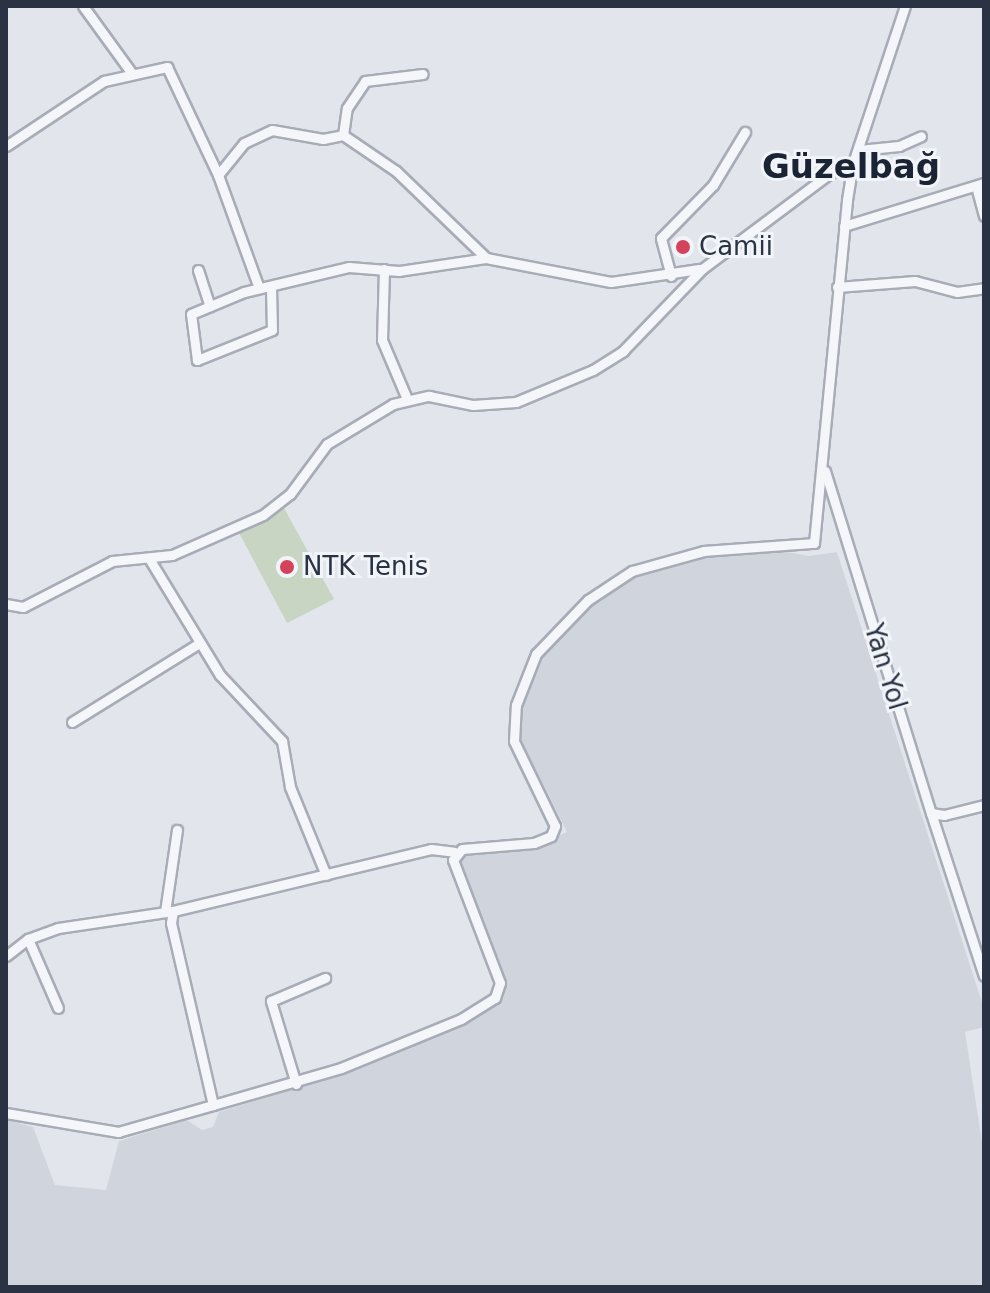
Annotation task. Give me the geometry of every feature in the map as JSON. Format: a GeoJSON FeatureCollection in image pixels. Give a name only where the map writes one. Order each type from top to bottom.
{"type":"FeatureCollection","features":[{"type":"Feature","properties":{"kind":"street"},"geometry":{"type":"LineString","coordinates":[[83,6],[131,72]]}},
{"type":"Feature","properties":{"kind":"street"},"geometry":{"type":"LineString","coordinates":[[6,956],[28,939],[58,928],[169,911],[431,849],[454,852],[515,847],[551,836],[553,814],[514,741],[516,705],[536,654],[588,600],[632,571],[679,555],[800,547],[814,543],[818,534],[837,287],[853,163],[905,6]]}},
{"type":"Feature","properties":{"kind":"street"},"geometry":{"type":"LineString","coordinates":[[6,146],[104,81],[162,65],[172,72],[218,175],[259,288]]}},
{"type":"Feature","properties":{"kind":"street"},"geometry":{"type":"LineString","coordinates":[[343,135],[347,108],[365,81],[423,74]]}},
{"type":"Feature","properties":{"kind":"street"},"geometry":{"type":"LineString","coordinates":[[218,175],[244,143],[272,130],[323,139],[343,135],[423,194],[486,258]]}},
{"type":"Feature","properties":{"kind":"street"},"geometry":{"type":"LineString","coordinates":[[671,276],[661,238],[713,185],[745,132]]}},
{"type":"Feature","properties":{"kind":"street"},"geometry":{"type":"LineString","coordinates":[[859,150],[899,146],[921,136]]}},
{"type":"Feature","properties":{"kind":"street"},"geometry":{"type":"LineString","coordinates":[[6,604],[17,608],[30,604],[127,556],[150,560],[274,509],[327,444],[407,399],[429,396],[495,404],[543,395],[623,351],[702,269],[829,174],[853,163]]}},
{"type":"Feature","properties":{"kind":"street"},"geometry":{"type":"LineString","coordinates":[[844,226],[980,184],[984,216]]}},
{"type":"Feature","properties":{"kind":"street"},"geometry":{"type":"LineString","coordinates":[[271,287],[272,330],[197,360],[191,314],[259,288],[349,267],[384,269],[486,258],[587,281],[671,276],[702,269]]}},
{"type":"Feature","properties":{"kind":"street"},"geometry":{"type":"LineString","coordinates":[[384,269],[382,340],[407,399]]}},
{"type":"Feature","properties":{"kind":"street"},"geometry":{"type":"LineString","coordinates":[[198,270],[210,306]]}},
{"type":"Feature","properties":{"kind":"street"},"geometry":{"type":"LineString","coordinates":[[837,287],[915,281],[957,292],[984,288]]}},
{"type":"Feature","properties":{"kind":"street","name":"Yan Yol"},"geometry":{"type":"LineString","coordinates":[[824,467],[984,976]]}},
{"type":"Feature","properties":{"kind":"street"},"geometry":{"type":"LineString","coordinates":[[818,534],[833,527],[842,530]]}},
{"type":"Feature","properties":{"kind":"street"},"geometry":{"type":"LineString","coordinates":[[150,560],[198,644],[282,741],[290,787],[326,875]]}},
{"type":"Feature","properties":{"kind":"street"},"geometry":{"type":"LineString","coordinates":[[72,722],[198,644]]}},
{"type":"Feature","properties":{"kind":"street"},"geometry":{"type":"LineString","coordinates":[[931,813],[944,815],[984,805]]}},
{"type":"Feature","properties":{"kind":"street"},"geometry":{"type":"LineString","coordinates":[[177,830],[169,911],[213,1105]]}},
{"type":"Feature","properties":{"kind":"street"},"geometry":{"type":"LineString","coordinates":[[6,1113],[118,1132],[296,1084],[461,1019],[495,998],[500,983],[453,871],[454,852]]}},
{"type":"Feature","properties":{"kind":"street"},"geometry":{"type":"LineString","coordinates":[[28,939],[58,1008]]}},
{"type":"Feature","properties":{"kind":"street"},"geometry":{"type":"LineString","coordinates":[[296,1084],[271,1001],[325,978]]}},
{"type":"Feature","properties":{"kind":"shaded area"},"geometry":{"type":"Polygon","coordinates":[[[775,550],[809,556],[837,552],[984,1009],[984,1027],[965,1032],[984,1155],[984,1287],[6,1287],[6,1120],[33,1127],[55,1185],[106,1190],[119,1141],[187,1120],[202,1130],[213,1127],[219,1112],[344,1073],[504,998],[499,971],[455,866],[463,853],[523,850],[567,832],[516,730],[537,660],[615,584],[681,560],[775,550]]]}},
{"type":"Feature","properties":{"kind":"green space","name":"NTK Tenis"},"geometry":{"type":"Polygon","coordinates":[[[284,508],[334,599],[287,623],[238,531],[284,508]]]}},
{"type":"Feature","properties":{"kind":"place","name":"Camii"},"geometry":{"type":"Point","coordinates":[683,247]}},
{"type":"Feature","properties":{"kind":"place","name":"NTK Tenis"},"geometry":{"type":"Point","coordinates":[287,567]}},
{"type":"Feature","properties":{"kind":"district","name":"Güzelbağ"},"geometry":{"type":"Point","coordinates":[851,167]}}]}
